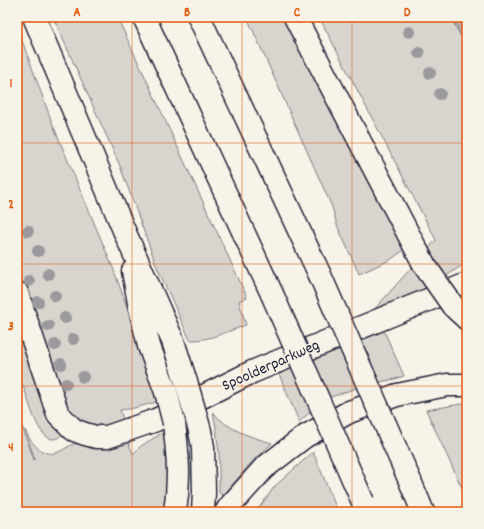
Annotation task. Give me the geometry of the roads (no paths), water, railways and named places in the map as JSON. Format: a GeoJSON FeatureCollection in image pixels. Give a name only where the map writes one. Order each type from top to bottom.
{"type":"FeatureCollection","features":[{"type":"Feature","properties":{"kind":"main road"},"geometry":{"type":"LineString","coordinates":[[34,17],[126,235],[173,341],[195,413],[203,447],[203,512]]}},
{"type":"Feature","properties":{"kind":"main road"},"geometry":{"type":"LineString","coordinates":[[144,17],[272,294],[366,507]]}},
{"type":"Feature","properties":{"kind":"main road"},"geometry":{"type":"LineString","coordinates":[[295,17],[425,266],[460,312]]}},
{"type":"Feature","properties":{"kind":"main road"},"geometry":{"type":"LineString","coordinates":[[200,19],[319,273],[424,512]]}},
{"type":"Feature","properties":{"kind":"main road"},"geometry":{"type":"LineString","coordinates":[[126,235],[149,346],[166,392],[174,423],[178,453],[178,483],[175,512]]}},
{"type":"Feature","properties":{"kind":"main road","name":"Spoolderparkweg"},"geometry":{"type":"LineString","coordinates":[[17,293],[58,414],[74,430],[85,434],[107,437],[156,420],[252,372],[467,284]]}},
{"type":"Feature","properties":{"kind":"main road"},"geometry":{"type":"LineString","coordinates":[[226,512],[264,468],[304,437],[349,412],[397,395],[447,385],[467,385]]}}]}
